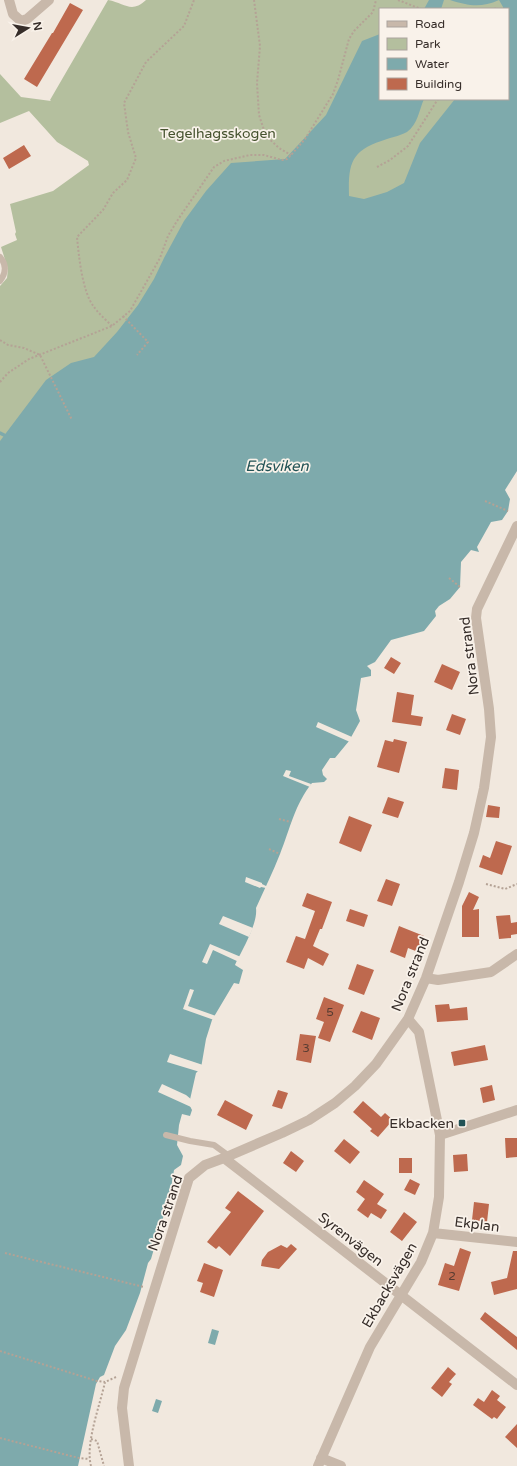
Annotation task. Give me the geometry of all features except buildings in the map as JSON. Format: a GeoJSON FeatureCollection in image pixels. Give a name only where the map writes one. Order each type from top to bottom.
{"type":"FeatureCollection","features":[{"type":"Feature","properties":{"kind":"street"},"geometry":{"type":"LineString","coordinates":[[9,0],[13,14],[21,21],[27,19],[49,0]]}},
{"type":"Feature","properties":{"kind":"street","name":"Nora strand"},"geometry":{"type":"LineString","coordinates":[[129,1466],[122,1408],[124,1388],[189,1178],[205,1165],[227,1157],[309,1120],[335,1103],[355,1086],[376,1064],[408,1019],[426,978],[462,875],[474,833],[484,788],[491,737],[489,709],[476,618],[477,609],[517,526]]}},
{"type":"Feature","properties":{"kind":"street"},"geometry":{"type":"LineString","coordinates":[[426,978],[438,980],[492,972],[517,954]]}},
{"type":"Feature","properties":{"kind":"street","name":"Ekbacksvägen"},"geometry":{"type":"LineString","coordinates":[[320,1462],[370,1347],[421,1262],[433,1233],[439,1196],[440,1134],[419,1032],[408,1019]]}},
{"type":"Feature","properties":{"kind":"street"},"geometry":{"type":"LineString","coordinates":[[440,1134],[517,1110]]}},
{"type":"Feature","properties":{"kind":"street","name":"Syrenvägen"},"geometry":{"type":"LineString","coordinates":[[227,1157],[517,1386]]}},
{"type":"Feature","properties":{"kind":"street","name":"Ekplan"},"geometry":{"type":"LineString","coordinates":[[433,1233],[517,1242]]}},
{"type":"Feature","properties":{"kind":"street"},"geometry":{"type":"LineString","coordinates":[[320,1462],[341,1466]]}},
{"type":"Feature","properties":{"kind":"lane"},"geometry":{"type":"LineString","coordinates":[[0,257],[5,269],[4,275],[0,281]]}},
{"type":"Feature","properties":{"kind":"lane"},"geometry":{"type":"LineString","coordinates":[[166,1135],[214,1145],[227,1157]]}},
{"type":"Feature","properties":{"kind":"path"},"geometry":{"type":"LineString","coordinates":[[112,326],[94,306],[86,289],[80,263],[77,237],[103,210],[113,193],[127,180],[136,158],[128,132],[124,103],[146,62],[184,26],[194,0]]}},
{"type":"Feature","properties":{"kind":"path"},"geometry":{"type":"LineString","coordinates":[[254,0],[260,46],[257,83],[259,115],[266,136],[279,148],[291,155]]}},
{"type":"Feature","properties":{"kind":"path"},"geometry":{"type":"LineString","coordinates":[[0,382],[8,373],[29,359],[112,326],[130,311],[160,258],[168,236],[214,167],[224,161],[250,155],[264,155],[282,160],[287,159],[291,155],[305,139],[333,94],[349,40],[354,31],[373,12],[376,0]]}},
{"type":"Feature","properties":{"kind":"path"},"geometry":{"type":"LineString","coordinates":[[398,0],[419,8]]}},
{"type":"Feature","properties":{"kind":"path"},"geometry":{"type":"LineString","coordinates":[[377,167],[390,160],[408,146],[437,100]]}},
{"type":"Feature","properties":{"kind":"path"},"geometry":{"type":"LineString","coordinates":[[123,316],[148,342],[137,354]]}},
{"type":"Feature","properties":{"kind":"path"},"geometry":{"type":"LineString","coordinates":[[0,340],[8,345],[24,348],[40,355],[72,420]]}},
{"type":"Feature","properties":{"kind":"path"},"geometry":{"type":"LineString","coordinates":[[485,501],[508,511]]}},
{"type":"Feature","properties":{"kind":"path"},"geometry":{"type":"LineString","coordinates":[[449,578],[460,587]]}},
{"type":"Feature","properties":{"kind":"path"},"geometry":{"type":"LineString","coordinates":[[279,819],[291,822]]}},
{"type":"Feature","properties":{"kind":"path"},"geometry":{"type":"LineString","coordinates":[[269,849],[280,854]]}},
{"type":"Feature","properties":{"kind":"path"},"geometry":{"type":"LineString","coordinates":[[486,884],[505,890],[517,884]]}},
{"type":"Feature","properties":{"kind":"path"},"geometry":{"type":"LineString","coordinates":[[5,1254],[147,1288]]}},
{"type":"Feature","properties":{"kind":"path"},"geometry":{"type":"LineString","coordinates":[[0,1351],[97,1381],[105,1382],[111,1380]]}},
{"type":"Feature","properties":{"kind":"path"},"geometry":{"type":"LineString","coordinates":[[91,1466],[89,1459],[91,1439],[105,1382]]}},
{"type":"Feature","properties":{"kind":"path"},"geometry":{"type":"LineString","coordinates":[[0,1438],[79,1458],[89,1459]]}},
{"type":"Feature","properties":{"kind":"path"},"geometry":{"type":"LineString","coordinates":[[91,1439],[97,1441],[104,1466]]}},
{"type":"Feature","properties":{"kind":"green space","name":"Tegelhagsskogen"},"geometry":{"type":"Polygon","coordinates":[[[108,0],[132,7],[141,4],[146,0],[517,0],[517,93],[0,569],[0,286],[7,278],[8,269],[1,247],[17,240],[10,204],[53,191],[89,165],[88,161],[57,142],[29,111],[0,123],[0,74],[21,97],[51,101],[50,100],[108,0]]]}},
{"type":"Feature","properties":{"kind":"water"},"geometry":{"type":"Polygon","coordinates":[[[429,0],[444,0],[441,8],[425,8],[429,0]]]}},
{"type":"Feature","properties":{"kind":"water"},"geometry":{"type":"Polygon","coordinates":[[[450,0],[499,0],[493,3],[475,5],[463,4],[450,0]]]}},
{"type":"Feature","properties":{"kind":"water","name":"Edsviken"},"geometry":{"type":"Polygon","coordinates":[[[499,0],[517,0],[517,471],[505,490],[510,499],[508,511],[502,520],[491,522],[477,547],[479,552],[471,550],[461,562],[460,587],[450,599],[439,606],[435,611],[436,616],[424,631],[391,640],[375,662],[367,666],[371,670],[371,676],[361,678],[356,710],[360,721],[349,741],[335,758],[330,758],[322,770],[323,775],[327,779],[324,782],[312,783],[301,799],[293,817],[284,845],[256,908],[255,922],[235,965],[243,970],[239,984],[234,983],[212,1020],[206,1039],[201,1068],[196,1073],[189,1104],[192,1110],[190,1116],[182,1114],[179,1125],[177,1145],[183,1156],[181,1165],[174,1170],[170,1194],[151,1259],[148,1263],[140,1293],[126,1330],[115,1346],[104,1375],[100,1377],[96,1384],[78,1466],[0,1466],[0,441],[46,380],[71,363],[94,357],[117,332],[138,305],[154,279],[184,221],[206,191],[231,163],[285,159],[326,115],[362,41],[379,34],[379,100],[424,100],[416,121],[411,129],[400,135],[375,143],[354,158],[351,165],[349,196],[364,199],[387,192],[404,183],[420,143],[454,100],[509,100],[509,8],[503,7],[499,0]]]}},
{"type":"Feature","properties":{"kind":"water"},"geometry":{"type":"Polygon","coordinates":[[[212,1329],[219,1331],[215,1345],[208,1343],[212,1329]]]}},
{"type":"Feature","properties":{"kind":"water"},"geometry":{"type":"Polygon","coordinates":[[[156,1399],[162,1401],[158,1413],[152,1411],[156,1399]]]}},
{"type":"Feature","properties":{"kind":"pier"},"geometry":{"type":"Polygon","coordinates":[[[318,722],[352,737],[350,742],[316,727],[318,722]]]}},
{"type":"Feature","properties":{"kind":"pier"},"geometry":{"type":"Polygon","coordinates":[[[286,770],[291,771],[289,776],[311,784],[310,787],[283,776],[286,770]]]}},
{"type":"Feature","properties":{"kind":"pier"},"geometry":{"type":"Polygon","coordinates":[[[246,877],[262,883],[266,886],[266,888],[260,888],[245,882],[246,877]]]}},
{"type":"Feature","properties":{"kind":"pier"},"geometry":{"type":"Polygon","coordinates":[[[223,916],[253,928],[249,937],[219,924],[223,916]]]}},
{"type":"Feature","properties":{"kind":"pier"},"geometry":{"type":"Polygon","coordinates":[[[210,944],[241,957],[239,962],[213,950],[207,964],[202,962],[210,944]]]}},
{"type":"Feature","properties":{"kind":"pier"},"geometry":{"type":"Polygon","coordinates":[[[190,989],[194,990],[188,1006],[216,1016],[214,1020],[183,1009],[190,989]]]}},
{"type":"Feature","properties":{"kind":"pier"},"geometry":{"type":"Polygon","coordinates":[[[170,1054],[203,1065],[203,1069],[200,1072],[167,1062],[170,1054]]]}},
{"type":"Feature","properties":{"kind":"pier"},"geometry":{"type":"Polygon","coordinates":[[[162,1084],[186,1095],[192,1100],[191,1104],[193,1106],[191,1107],[158,1092],[162,1084]]]}},
{"type":"Feature","properties":{"kind":"waterway"},"geometry":{"type":"LineString","coordinates":[[0,433],[4,435]]}},
{"type":"Feature","properties":{"kind":"place","name":"Ekbacken"},"geometry":{"type":"Point","coordinates":[462,1123]}}]}
